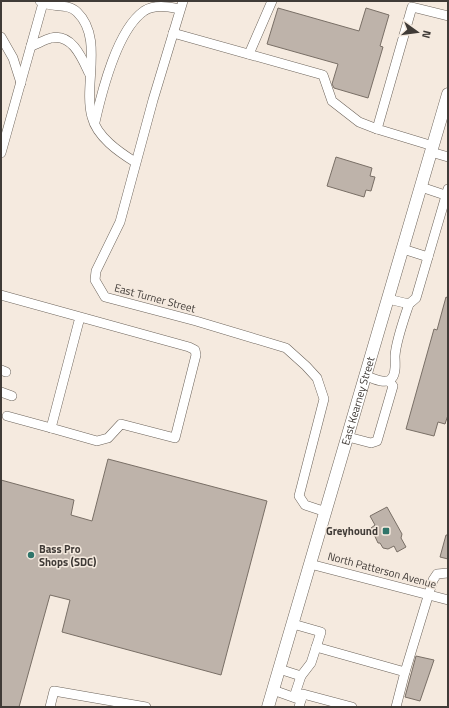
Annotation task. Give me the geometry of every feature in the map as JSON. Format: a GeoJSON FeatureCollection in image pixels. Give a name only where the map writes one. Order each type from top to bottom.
{"type":"FeatureCollection","features":[{"type":"Feature","properties":{"kind":"main road","name":"East Kearney Street"},"geometry":{"type":"LineString","coordinates":[[268,707],[432,149],[446,110],[448,94]]}},
{"type":"Feature","properties":{"kind":"street"},"geometry":{"type":"LineString","coordinates":[[249,54],[272,1]]}},
{"type":"Feature","properties":{"kind":"street"},"geometry":{"type":"LineString","coordinates":[[1,153],[42,2],[46,6],[67,6],[77,11],[86,24],[89,32],[91,78],[88,94],[92,118],[105,139],[135,162]]}},
{"type":"Feature","properties":{"kind":"street"},"geometry":{"type":"LineString","coordinates":[[95,123],[110,64],[130,27],[145,11],[166,6],[182,5]]}},
{"type":"Feature","properties":{"kind":"street","name":"East Turner Street"},"geometry":{"type":"LineString","coordinates":[[182,5],[135,162],[120,222],[96,271],[95,280],[104,297],[196,321],[286,348],[306,366],[317,378],[324,399],[299,496],[306,505],[326,512]]}},
{"type":"Feature","properties":{"kind":"street"},"geometry":{"type":"LineString","coordinates":[[377,129],[412,7],[448,16]]}},
{"type":"Feature","properties":{"kind":"street"},"geometry":{"type":"LineString","coordinates":[[173,33],[323,75],[332,101],[359,122],[432,149],[448,157]]}},
{"type":"Feature","properties":{"kind":"street"},"geometry":{"type":"LineString","coordinates":[[1,36],[12,58],[20,83]]}},
{"type":"Feature","properties":{"kind":"street"},"geometry":{"type":"LineString","coordinates":[[31,46],[52,38],[61,38],[72,45],[80,53],[91,78]]}},
{"type":"Feature","properties":{"kind":"street"},"geometry":{"type":"LineString","coordinates":[[389,381],[392,378],[396,366],[395,354],[409,304],[416,298],[447,192],[421,187]]}},
{"type":"Feature","properties":{"kind":"street"},"geometry":{"type":"LineString","coordinates":[[403,249],[428,257]]}},
{"type":"Feature","properties":{"kind":"street"},"geometry":{"type":"LineString","coordinates":[[1,295],[189,347],[194,350],[196,355],[175,438],[121,424],[108,438],[97,441],[7,416]]}},
{"type":"Feature","properties":{"kind":"street"},"geometry":{"type":"LineString","coordinates":[[388,299],[409,304]]}},
{"type":"Feature","properties":{"kind":"street"},"geometry":{"type":"LineString","coordinates":[[51,428],[80,317]]}},
{"type":"Feature","properties":{"kind":"street"},"geometry":{"type":"LineString","coordinates":[[366,376],[389,381]]}},
{"type":"Feature","properties":{"kind":"street"},"geometry":{"type":"LineString","coordinates":[[348,437],[371,443],[377,441],[392,386],[389,381]]}},
{"type":"Feature","properties":{"kind":"street"},"geometry":{"type":"LineString","coordinates":[[1,392],[12,396]]}},
{"type":"Feature","properties":{"kind":"street","name":"North Patterson Avenue"},"geometry":{"type":"LineString","coordinates":[[310,564],[448,600]]}},
{"type":"Feature","properties":{"kind":"street"},"geometry":{"type":"LineString","coordinates":[[396,707],[433,580],[437,574],[448,573]]}},
{"type":"Feature","properties":{"kind":"street"},"geometry":{"type":"LineString","coordinates":[[293,624],[321,632],[311,663],[301,676],[298,701]]}},
{"type":"Feature","properties":{"kind":"street"},"geometry":{"type":"LineString","coordinates":[[316,647],[405,672]]}},
{"type":"Feature","properties":{"kind":"street"},"geometry":{"type":"LineString","coordinates":[[279,670],[301,676]]}},
{"type":"Feature","properties":{"kind":"street"},"geometry":{"type":"LineString","coordinates":[[273,690],[298,701]]}},
{"type":"Feature","properties":{"kind":"street"},"geometry":{"type":"LineString","coordinates":[[50,707],[54,691],[146,707]]}},
{"type":"Feature","properties":{"kind":"street"},"geometry":{"type":"LineString","coordinates":[[298,701],[303,694],[352,707]]}},
{"type":"Feature","properties":{"kind":"building"},"geometry":{"type":"Polygon","coordinates":[[[278,8],[359,31],[366,8],[389,15],[380,46],[383,47],[368,98],[334,88],[332,84],[338,64],[267,44],[278,8]]]}},
{"type":"Feature","properties":{"kind":"building"},"geometry":{"type":"Polygon","coordinates":[[[336,157],[372,168],[370,176],[375,177],[371,191],[366,190],[364,197],[327,186],[336,157]]]}},
{"type":"Feature","properties":{"kind":"building"},"geometry":{"type":"Polygon","coordinates":[[[446,297],[448,298],[448,415],[445,424],[438,422],[434,436],[406,429],[434,329],[437,330],[446,297]]]}},
{"type":"Feature","properties":{"kind":"building"},"geometry":{"type":"Polygon","coordinates":[[[108,459],[267,501],[221,675],[62,632],[70,600],[50,595],[19,707],[1,707],[1,480],[74,500],[71,515],[92,521],[108,459]]]}},
{"type":"Feature","properties":{"kind":"building","name":"Greyhound"},"geometry":{"type":"Polygon","coordinates":[[[387,507],[402,534],[401,538],[406,547],[397,552],[394,546],[388,549],[383,548],[380,543],[378,543],[371,528],[375,525],[370,516],[387,507]]]}},
{"type":"Feature","properties":{"kind":"building"},"geometry":{"type":"Polygon","coordinates":[[[446,535],[448,535],[448,559],[440,557],[446,535]]]}},
{"type":"Feature","properties":{"kind":"building"},"geometry":{"type":"Polygon","coordinates":[[[416,656],[434,660],[420,701],[405,697],[416,656]]]}},
{"type":"Feature","properties":{"kind":"place","name":"Greyhound"},"geometry":{"type":"Point","coordinates":[386,531]}},
{"type":"Feature","properties":{"kind":"place","name":"Bass Pro Shops (SDC)"},"geometry":{"type":"Point","coordinates":[31,555]}}]}
